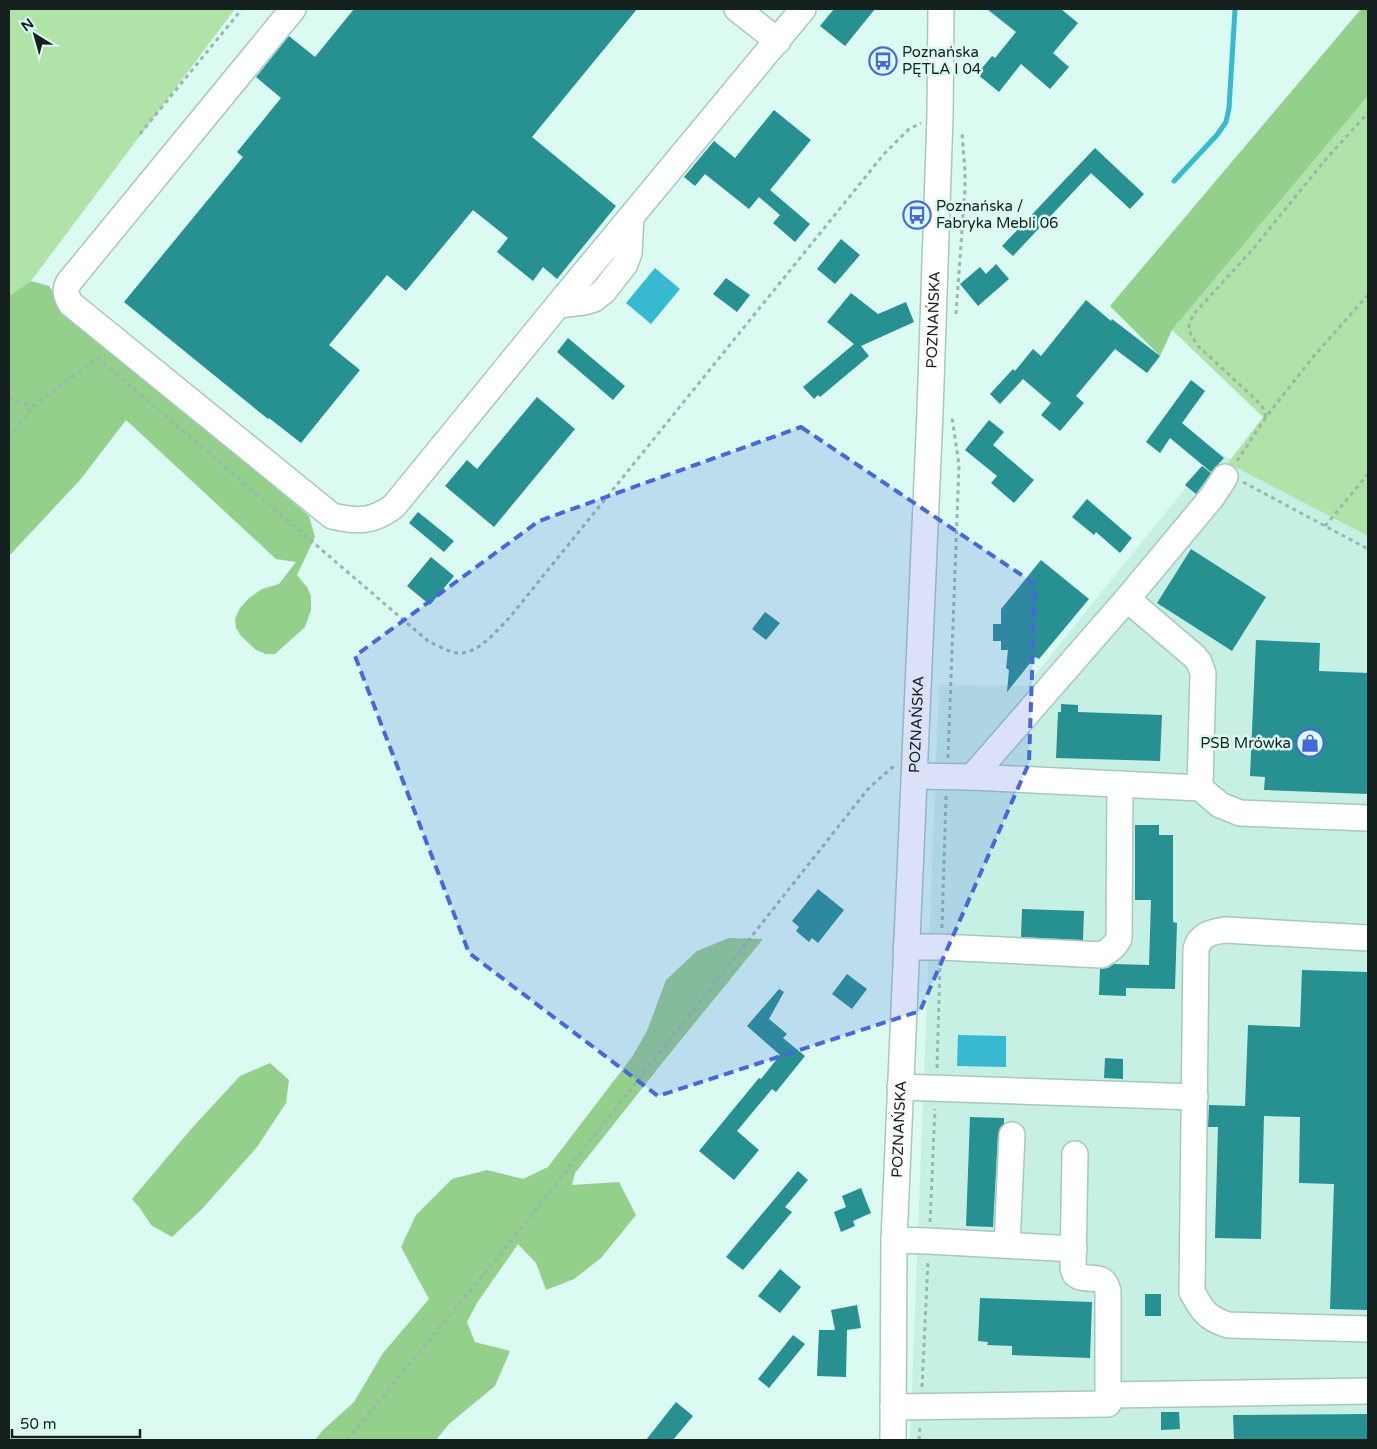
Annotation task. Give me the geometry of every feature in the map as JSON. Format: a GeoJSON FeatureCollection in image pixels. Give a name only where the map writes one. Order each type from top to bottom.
{"type":"FeatureCollection","features":[{"type":"Feature","properties":{"kind":"street"},"geometry":{"type":"LineString","coordinates":[[293,9],[69,282],[66,287],[66,296],[71,304],[332,516],[349,520],[368,519],[382,515],[394,506],[803,9]]}},
{"type":"Feature","properties":{"kind":"street"},"geometry":{"type":"LineString","coordinates":[[737,9],[778,41]]}},
{"type":"Feature","properties":{"kind":"street","name":"POZNAŃSKA"},"geometry":{"type":"LineString","coordinates":[[893,1440],[894,1240],[906,948],[930,422],[951,121],[941,9]]}},
{"type":"Feature","properties":{"kind":"street"},"geometry":{"type":"LineString","coordinates":[[972,777],[1127,599],[1212,497],[1225,476]]}},
{"type":"Feature","properties":{"kind":"street"},"geometry":{"type":"LineString","coordinates":[[1127,599],[1199,662],[1203,673],[1200,788]]}},
{"type":"Feature","properties":{"kind":"street"},"geometry":{"type":"LineString","coordinates":[[915,768],[947,777],[1200,788],[1220,805],[1240,813],[1368,818]]}},
{"type":"Feature","properties":{"kind":"street"},"geometry":{"type":"LineString","coordinates":[[906,948],[941,947],[1101,955],[1110,951],[1120,938],[1120,784]]}},
{"type":"Feature","properties":{"kind":"street"},"geometry":{"type":"LineString","coordinates":[[1368,938],[1225,930],[1208,934],[1198,942],[1196,948],[1192,1292],[1206,1314],[1214,1320],[1228,1325],[1368,1329]]}},
{"type":"Feature","properties":{"kind":"street"},"geometry":{"type":"LineString","coordinates":[[900,1087],[1195,1097]]}},
{"type":"Feature","properties":{"kind":"street"},"geometry":{"type":"LineString","coordinates":[[1008,1245],[1012,1135]]}},
{"type":"Feature","properties":{"kind":"street"},"geometry":{"type":"LineString","coordinates":[[893,1407],[1108,1404],[1108,1291],[1103,1280],[1084,1278],[1075,1274],[1073,1268],[1075,1154]]}},
{"type":"Feature","properties":{"kind":"street"},"geometry":{"type":"LineString","coordinates":[[894,1240],[929,1240],[1074,1249]]}},
{"type":"Feature","properties":{"kind":"street"},"geometry":{"type":"LineString","coordinates":[[1108,1395],[1368,1391]]}},
{"type":"Feature","properties":{"kind":"path"},"geometry":{"type":"LineString","coordinates":[[140,134],[242,9]]}},
{"type":"Feature","properties":{"kind":"path"},"geometry":{"type":"LineString","coordinates":[[1266,417],[1262,406],[1198,346],[1191,335],[1189,325],[1193,316],[1253,249],[1326,159],[1368,113]]}},
{"type":"Feature","properties":{"kind":"path"},"geometry":{"type":"LineString","coordinates":[[9,438],[33,406],[98,358],[428,641],[453,651],[466,652],[483,644],[510,616],[884,154],[909,129],[928,119],[951,121],[965,171],[956,322]]}},
{"type":"Feature","properties":{"kind":"path"},"geometry":{"type":"LineString","coordinates":[[1368,295],[1313,357],[1266,417],[1225,476],[1242,481],[1368,549]]}},
{"type":"Feature","properties":{"kind":"path"},"geometry":{"type":"LineString","coordinates":[[9,398],[33,406]]}},
{"type":"Feature","properties":{"kind":"path"},"geometry":{"type":"LineString","coordinates":[[919,1440],[936,1088],[959,465],[952,417]]}},
{"type":"Feature","properties":{"kind":"path"},"geometry":{"type":"LineString","coordinates":[[1325,526],[1368,474]]}},
{"type":"Feature","properties":{"kind":"path"},"geometry":{"type":"LineString","coordinates":[[347,1440],[507,1246],[868,789],[893,766],[915,768]]}},
{"type":"Feature","properties":{"kind":"highlighted area"},"geometry":{"type":"Polygon","coordinates":[[[801,427],[1035,584],[1029,763],[920,1011],[658,1096],[469,953],[355,656],[539,521],[801,427]]]}},
{"type":"Feature","properties":{"kind":"shaded area"},"geometry":{"type":"Polygon","coordinates":[[[1215,451],[1368,533],[1368,1440],[910,1440],[939,685],[1026,686],[1215,451]]]}},
{"type":"Feature","properties":{"kind":"green space"},"geometry":{"type":"Polygon","coordinates":[[[9,9],[235,9],[31,281],[9,296],[9,9]]]}},
{"type":"Feature","properties":{"kind":"green space"},"geometry":{"type":"Polygon","coordinates":[[[1361,9],[1368,9],[1368,96],[1172,330],[1160,356],[1110,306],[1361,9]]]}},
{"type":"Feature","properties":{"kind":"green space"},"geometry":{"type":"Polygon","coordinates":[[[1368,96],[1368,536],[1228,463],[1263,417],[1172,330],[1368,96]]]}},
{"type":"Feature","properties":{"kind":"green space"},"geometry":{"type":"Polygon","coordinates":[[[31,281],[49,286],[66,312],[309,516],[315,537],[297,575],[307,587],[311,596],[311,610],[305,627],[275,654],[266,654],[256,650],[241,636],[236,628],[235,619],[240,608],[249,598],[262,589],[279,584],[296,562],[276,559],[126,420],[80,480],[9,556],[9,296],[31,281]]]}},
{"type":"Feature","properties":{"kind":"green space"},"geometry":{"type":"Polygon","coordinates":[[[729,938],[763,939],[575,1173],[572,1185],[619,1182],[636,1215],[601,1258],[574,1279],[546,1290],[536,1263],[518,1244],[477,1303],[467,1322],[475,1342],[510,1351],[495,1386],[449,1424],[436,1440],[315,1440],[323,1430],[354,1402],[383,1353],[429,1299],[401,1247],[416,1215],[452,1179],[487,1170],[523,1179],[548,1167],[632,1057],[647,1031],[666,980],[697,951],[729,938]]]}},
{"type":"Feature","properties":{"kind":"green space"},"geometry":{"type":"Polygon","coordinates":[[[270,1063],[289,1080],[286,1103],[257,1147],[201,1210],[172,1237],[151,1225],[132,1199],[192,1128],[240,1076],[270,1063]]]}},
{"type":"Feature","properties":{"kind":"water"},"geometry":{"type":"Polygon","coordinates":[[[655,268],[680,289],[651,324],[626,303],[655,268]]]}},
{"type":"Feature","properties":{"kind":"water"},"geometry":{"type":"Polygon","coordinates":[[[958,1035],[1006,1036],[1006,1067],[957,1066],[958,1035]]]}},
{"type":"Feature","properties":{"kind":"building"},"geometry":{"type":"Polygon","coordinates":[[[354,9],[637,9],[532,137],[616,206],[557,279],[543,267],[533,281],[497,252],[508,238],[473,210],[406,291],[387,275],[329,345],[360,370],[301,443],[268,419],[124,302],[243,157],[237,152],[281,98],[256,77],[289,36],[315,57],[354,9]]]}},
{"type":"Feature","properties":{"kind":"building"},"geometry":{"type":"Polygon","coordinates":[[[834,9],[875,9],[845,46],[820,26],[834,9]]]}},
{"type":"Feature","properties":{"kind":"building"},"geometry":{"type":"Polygon","coordinates":[[[987,9],[1061,9],[1078,23],[1053,53],[1069,67],[1050,89],[1021,64],[999,92],[977,74],[992,56],[995,58],[1016,32],[987,9]]]}},
{"type":"Feature","properties":{"kind":"building"},"geometry":{"type":"Polygon","coordinates":[[[774,110],[811,140],[770,190],[810,224],[795,242],[773,223],[780,215],[759,197],[749,209],[705,174],[695,186],[684,177],[714,141],[735,158],[774,110]]]}},
{"type":"Feature","properties":{"kind":"building"},"geometry":{"type":"Polygon","coordinates":[[[1095,148],[1144,194],[1130,209],[1091,173],[1013,256],[1002,246],[1095,148]]]}},
{"type":"Feature","properties":{"kind":"building"},"geometry":{"type":"Polygon","coordinates":[[[841,239],[860,255],[835,284],[817,269],[841,239]]]}},
{"type":"Feature","properties":{"kind":"building"},"geometry":{"type":"Polygon","coordinates":[[[996,264],[1009,279],[978,306],[960,284],[980,267],[986,274],[996,264]]]}},
{"type":"Feature","properties":{"kind":"building"},"geometry":{"type":"Polygon","coordinates":[[[726,278],[750,295],[737,312],[713,294],[726,278]]]}},
{"type":"Feature","properties":{"kind":"building"},"geometry":{"type":"Polygon","coordinates":[[[851,293],[878,314],[906,302],[914,322],[861,346],[869,356],[820,397],[818,395],[814,399],[803,387],[854,344],[827,322],[851,293]]]}},
{"type":"Feature","properties":{"kind":"building"},"geometry":{"type":"Polygon","coordinates":[[[1086,300],[1111,321],[1112,319],[1160,356],[1147,373],[1115,349],[1076,396],[1084,403],[1060,431],[1041,415],[1051,403],[1023,379],[1000,404],[990,394],[1013,369],[1015,371],[1033,349],[1041,356],[1086,300]]]}},
{"type":"Feature","properties":{"kind":"building"},"geometry":{"type":"Polygon","coordinates":[[[568,338],[625,386],[613,400],[557,352],[568,338]]]}},
{"type":"Feature","properties":{"kind":"building"},"geometry":{"type":"Polygon","coordinates":[[[1191,380],[1205,391],[1182,423],[1224,458],[1211,472],[1170,438],[1160,453],[1146,442],[1191,380]]]}},
{"type":"Feature","properties":{"kind":"building"},"geometry":{"type":"Polygon","coordinates":[[[537,397],[575,429],[494,527],[445,486],[467,460],[477,469],[537,397]]]}},
{"type":"Feature","properties":{"kind":"building"},"geometry":{"type":"Polygon","coordinates":[[[989,420],[1004,432],[993,445],[1034,480],[1014,503],[991,483],[997,476],[965,450],[989,420]]]}},
{"type":"Feature","properties":{"kind":"building"},"geometry":{"type":"Polygon","coordinates":[[[1202,466],[1211,473],[1196,494],[1185,485],[1202,466]]]}},
{"type":"Feature","properties":{"kind":"building"},"geometry":{"type":"Polygon","coordinates":[[[1087,499],[1132,538],[1120,553],[1096,532],[1094,535],[1072,517],[1087,499]]]}},
{"type":"Feature","properties":{"kind":"building"},"geometry":{"type":"Polygon","coordinates":[[[418,512],[454,541],[444,552],[409,523],[418,512]]]}},
{"type":"Feature","properties":{"kind":"building"},"geometry":{"type":"Polygon","coordinates":[[[1191,549],[1266,597],[1232,651],[1157,603],[1191,549]]]}},
{"type":"Feature","properties":{"kind":"building"},"geometry":{"type":"Polygon","coordinates":[[[431,557],[454,576],[430,605],[407,586],[431,557]]]}},
{"type":"Feature","properties":{"kind":"building"},"geometry":{"type":"Polygon","coordinates":[[[1041,560],[1089,599],[1039,659],[1035,657],[1007,692],[1009,670],[1006,668],[1008,650],[1001,650],[1001,641],[993,641],[993,624],[1001,624],[1001,609],[1041,560]]]}},
{"type":"Feature","properties":{"kind":"building"},"geometry":{"type":"Polygon","coordinates":[[[765,612],[780,623],[766,640],[752,629],[765,612]]]}},
{"type":"Feature","properties":{"kind":"building","name":"PSB Mrówka"},"geometry":{"type":"Polygon","coordinates":[[[1256,640],[1320,643],[1319,671],[1368,673],[1368,794],[1264,790],[1265,777],[1250,776],[1256,640]]]}},
{"type":"Feature","properties":{"kind":"building"},"geometry":{"type":"Polygon","coordinates":[[[1061,704],[1078,705],[1078,712],[1162,715],[1160,761],[1056,758],[1058,712],[1061,712],[1061,704]]]}},
{"type":"Feature","properties":{"kind":"building"},"geometry":{"type":"Polygon","coordinates":[[[1135,825],[1159,825],[1159,835],[1173,835],[1173,922],[1177,923],[1175,989],[1126,988],[1126,996],[1099,995],[1100,969],[1108,968],[1114,964],[1149,965],[1151,900],[1135,900],[1135,825]]]}},
{"type":"Feature","properties":{"kind":"building"},"geometry":{"type":"Polygon","coordinates":[[[818,889],[844,910],[818,943],[812,938],[809,942],[796,931],[799,927],[792,921],[818,889]]]}},
{"type":"Feature","properties":{"kind":"building"},"geometry":{"type":"Polygon","coordinates":[[[1022,909],[1084,911],[1083,940],[1021,937],[1022,909]]]}},
{"type":"Feature","properties":{"kind":"building"},"geometry":{"type":"Polygon","coordinates":[[[1302,970],[1368,972],[1368,1310],[1330,1309],[1334,1184],[1299,1183],[1300,1117],[1264,1116],[1261,1239],[1215,1238],[1218,1127],[1208,1127],[1209,1105],[1245,1106],[1248,1025],[1300,1027],[1302,970]]]}},
{"type":"Feature","properties":{"kind":"building"},"geometry":{"type":"Polygon","coordinates":[[[847,974],[867,989],[852,1009],[832,994],[847,974]]]}},
{"type":"Feature","properties":{"kind":"building"},"geometry":{"type":"Polygon","coordinates":[[[779,989],[784,992],[769,1019],[787,1034],[783,1038],[805,1056],[776,1092],[772,1089],[737,1131],[759,1150],[734,1180],[699,1151],[780,1055],[747,1026],[779,989]]]}},
{"type":"Feature","properties":{"kind":"building"},"geometry":{"type":"Polygon","coordinates":[[[1105,1058],[1123,1059],[1123,1079],[1104,1078],[1105,1058]]]}},
{"type":"Feature","properties":{"kind":"building"},"geometry":{"type":"Polygon","coordinates":[[[970,1117],[1004,1118],[1004,1124],[998,1134],[993,1227],[966,1226],[970,1117]]]}},
{"type":"Feature","properties":{"kind":"building"},"geometry":{"type":"Polygon","coordinates":[[[798,1171],[808,1180],[785,1207],[792,1212],[743,1270],[726,1257],[798,1171]]]}},
{"type":"Feature","properties":{"kind":"building"},"geometry":{"type":"Polygon","coordinates":[[[861,1188],[871,1213],[853,1221],[855,1226],[841,1232],[834,1212],[846,1207],[842,1196],[861,1188]]]}},
{"type":"Feature","properties":{"kind":"building"},"geometry":{"type":"Polygon","coordinates":[[[780,1269],[801,1287],[780,1313],[758,1296],[780,1269]]]}},
{"type":"Feature","properties":{"kind":"building"},"geometry":{"type":"Polygon","coordinates":[[[1145,1294],[1161,1294],[1161,1316],[1145,1316],[1145,1294]]]}},
{"type":"Feature","properties":{"kind":"building"},"geometry":{"type":"Polygon","coordinates":[[[980,1298],[1092,1302],[1090,1358],[1012,1355],[1012,1346],[987,1345],[988,1342],[978,1341],[980,1298]]]}},
{"type":"Feature","properties":{"kind":"building"},"geometry":{"type":"Polygon","coordinates":[[[857,1305],[861,1328],[847,1330],[846,1377],[817,1376],[819,1330],[835,1330],[831,1310],[857,1305]]]}},
{"type":"Feature","properties":{"kind":"building"},"geometry":{"type":"Polygon","coordinates":[[[793,1335],[805,1344],[769,1388],[758,1379],[793,1335]]]}},
{"type":"Feature","properties":{"kind":"building"},"geometry":{"type":"Polygon","coordinates":[[[676,1402],[693,1416],[673,1440],[646,1440],[676,1402]]]}},
{"type":"Feature","properties":{"kind":"building"},"geometry":{"type":"Polygon","coordinates":[[[1161,1412],[1179,1412],[1180,1429],[1161,1430],[1161,1412]]]}},
{"type":"Feature","properties":{"kind":"building"},"geometry":{"type":"Polygon","coordinates":[[[1368,1414],[1368,1440],[1234,1440],[1233,1415],[1368,1414]]]}},
{"type":"Feature","properties":{"kind":"waterway"},"geometry":{"type":"LineString","coordinates":[[1174,181],[1217,135],[1226,122],[1229,108],[1235,9]]}},
{"type":"Feature","properties":{"kind":"place","name":"Poznańska PĘTLA I 04"},"geometry":{"type":"Point","coordinates":[883,61]}},
{"type":"Feature","properties":{"kind":"place","name":"Poznańska / Fabryka Mebli 06"},"geometry":{"type":"Point","coordinates":[917,215]}},
{"type":"Feature","properties":{"kind":"place","name":"PSB Mrówka"},"geometry":{"type":"Point","coordinates":[1310,743]}}]}
